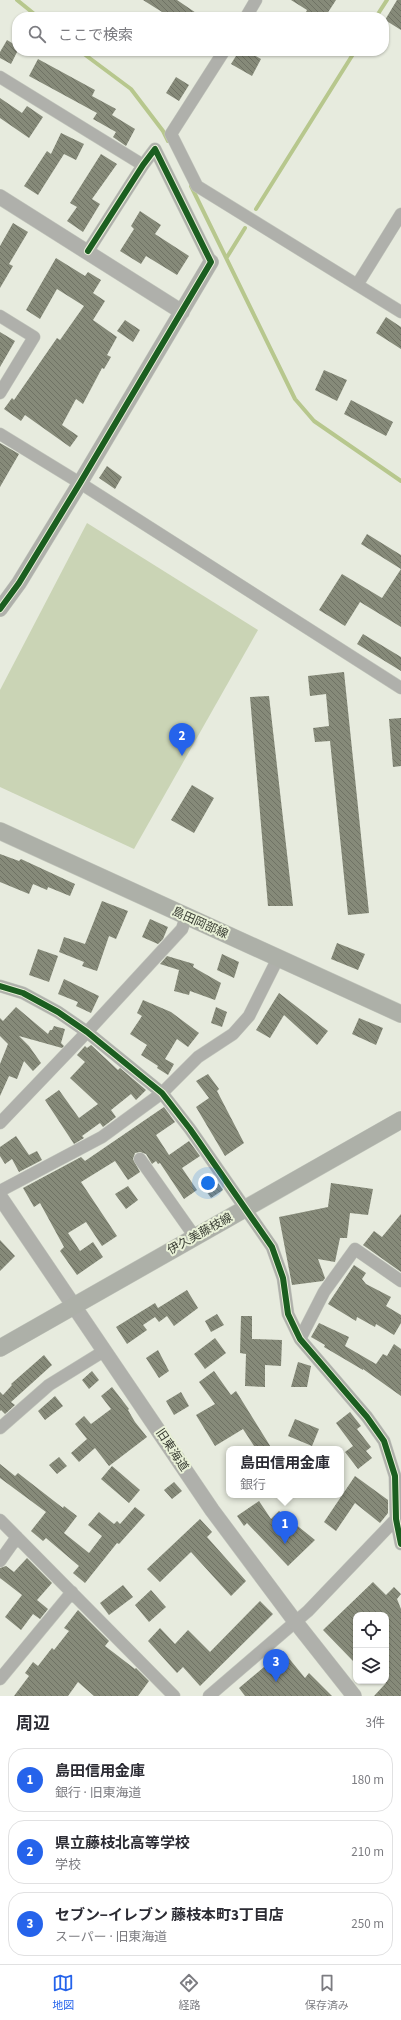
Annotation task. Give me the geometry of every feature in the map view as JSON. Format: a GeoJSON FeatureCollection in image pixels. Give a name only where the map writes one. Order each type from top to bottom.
{"type":"FeatureCollection","features":[{"type":"Feature","properties":{"kind":"main road","name":"島田岡部線"},"geometry":{"type":"LineString","coordinates":[[0,831],[401,1014]]}},
{"type":"Feature","properties":{"kind":"main road","name":"伊久美藤枝線"},"geometry":{"type":"LineString","coordinates":[[0,1348],[401,1120]]}},
{"type":"Feature","properties":{"kind":"street"},"geometry":{"type":"LineString","coordinates":[[249,12],[256,0]]}},
{"type":"Feature","properties":{"kind":"street"},"geometry":{"type":"LineString","coordinates":[[221,56],[171,134],[197,186],[401,312]]}},
{"type":"Feature","properties":{"kind":"street"},"geometry":{"type":"LineString","coordinates":[[0,77],[143,165]]}},
{"type":"Feature","properties":{"kind":"street"},"geometry":{"type":"LineString","coordinates":[[0,609],[19,583],[80,483],[211,262],[155,150],[143,165],[88,252]]}},
{"type":"Feature","properties":{"kind":"street"},"geometry":{"type":"LineString","coordinates":[[181,200],[197,186]]}},
{"type":"Feature","properties":{"kind":"street"},"geometry":{"type":"LineString","coordinates":[[0,197],[182,312]]}},
{"type":"Feature","properties":{"kind":"street"},"geometry":{"type":"LineString","coordinates":[[357,285],[401,214]]}},
{"type":"Feature","properties":{"kind":"street"},"geometry":{"type":"LineString","coordinates":[[0,316],[34,337],[0,393]]}},
{"type":"Feature","properties":{"kind":"street"},"geometry":{"type":"LineString","coordinates":[[0,434],[80,483],[401,688]]}},
{"type":"Feature","properties":{"kind":"street"},"geometry":{"type":"LineString","coordinates":[[0,1123],[182,929],[186,917]]}},
{"type":"Feature","properties":{"kind":"street"},"geometry":{"type":"LineString","coordinates":[[0,1191],[102,1137],[162,1093],[198,1057],[233,1034],[250,1016],[278,958]]}},
{"type":"Feature","properties":{"kind":"street"},"geometry":{"type":"LineString","coordinates":[[0,986],[24,992],[87,1032],[162,1093],[272,1247],[283,1278],[288,1314],[300,1339],[367,1417],[384,1440],[394,1476],[396,1519],[401,1544]]}},
{"type":"Feature","properties":{"kind":"street"},"geometry":{"type":"LineString","coordinates":[[140,1159],[195,1236]]}},
{"type":"Feature","properties":{"kind":"street","name":"旧東海道"},"geometry":{"type":"LineString","coordinates":[[0,1197],[212,1510],[294,1620],[354,1696]]}},
{"type":"Feature","properties":{"kind":"street"},"geometry":{"type":"LineString","coordinates":[[300,1339],[324,1292],[355,1249],[401,1281]]}},
{"type":"Feature","properties":{"kind":"street"},"geometry":{"type":"LineString","coordinates":[[0,1428],[49,1385],[104,1351]]}},
{"type":"Feature","properties":{"kind":"street"},"geometry":{"type":"LineString","coordinates":[[209,1696],[294,1620],[308,1610],[396,1519]]}},
{"type":"Feature","properties":{"kind":"street"},"geometry":{"type":"LineString","coordinates":[[0,1520],[174,1696]]}},
{"type":"Feature","properties":{"kind":"street"},"geometry":{"type":"LineString","coordinates":[[0,1562],[17,1537]]}},
{"type":"Feature","properties":{"kind":"street"},"geometry":{"type":"LineString","coordinates":[[0,1679],[72,1592]]}},
{"type":"Feature","properties":{"kind":"green space"},"geometry":{"type":"Polygon","coordinates":[[[87,523],[258,630],[134,849],[0,787],[0,690],[87,523]]]}},
{"type":"Feature","properties":{"kind":"building"},"geometry":{"type":"Polygon","coordinates":[[[143,0],[177,0],[195,12],[162,12],[143,0]]]}},
{"type":"Feature","properties":{"kind":"building"},"geometry":{"type":"Polygon","coordinates":[[[291,0],[336,0],[328,12],[306,12],[307,10],[291,0]]]}},
{"type":"Feature","properties":{"kind":"building"},"geometry":{"type":"Polygon","coordinates":[[[397,0],[401,0],[401,30],[389,22],[389,13],[397,0]]]}},
{"type":"Feature","properties":{"kind":"building"},"geometry":{"type":"Polygon","coordinates":[[[7,40],[12,43],[12,56],[15,56],[11,64],[0,58],[0,52],[7,40]]]}},
{"type":"Feature","properties":{"kind":"building"},"geometry":{"type":"Polygon","coordinates":[[[236,56],[256,56],[261,59],[252,76],[231,64],[236,56]]]}},
{"type":"Feature","properties":{"kind":"building"},"geometry":{"type":"Polygon","coordinates":[[[38,59],[95,90],[92,96],[116,109],[112,115],[135,129],[126,146],[113,137],[116,132],[93,119],[97,113],[29,76],[38,59]]]}},
{"type":"Feature","properties":{"kind":"building"},"geometry":{"type":"Polygon","coordinates":[[[176,77],[189,85],[179,101],[166,93],[176,77]]]}},
{"type":"Feature","properties":{"kind":"building"},"geometry":{"type":"Polygon","coordinates":[[[0,98],[22,113],[27,106],[43,117],[29,138],[0,118],[0,98]]]}},
{"type":"Feature","properties":{"kind":"building"},"geometry":{"type":"Polygon","coordinates":[[[61,133],[84,144],[76,160],[64,154],[38,195],[24,186],[47,151],[51,154],[61,133]]]}},
{"type":"Feature","properties":{"kind":"building"},"geometry":{"type":"Polygon","coordinates":[[[101,154],[117,164],[92,199],[100,204],[83,232],[67,221],[77,207],[70,203],[101,154]]]}},
{"type":"Feature","properties":{"kind":"building"},"geometry":{"type":"Polygon","coordinates":[[[140,211],[161,225],[155,234],[189,256],[177,275],[146,256],[141,264],[120,251],[134,229],[131,226],[140,211]]]}},
{"type":"Feature","properties":{"kind":"building"},"geometry":{"type":"Polygon","coordinates":[[[13,223],[28,232],[9,264],[13,266],[0,288],[0,246],[13,223]]]}},
{"type":"Feature","properties":{"kind":"building"},"geometry":{"type":"Polygon","coordinates":[[[56,258],[85,276],[88,272],[101,280],[93,293],[105,301],[93,320],[117,337],[107,355],[111,357],[104,369],[102,368],[83,404],[76,399],[62,425],[78,436],[70,447],[25,415],[21,421],[4,409],[12,398],[14,400],[57,338],[60,340],[84,306],[57,289],[40,319],[26,310],[56,258]]]}},
{"type":"Feature","properties":{"kind":"building"},"geometry":{"type":"Polygon","coordinates":[[[386,317],[401,327],[401,349],[376,333],[386,317]]]}},
{"type":"Feature","properties":{"kind":"building"},"geometry":{"type":"Polygon","coordinates":[[[125,320],[140,330],[133,342],[117,331],[125,320]]]}},
{"type":"Feature","properties":{"kind":"building"},"geometry":{"type":"Polygon","coordinates":[[[0,332],[15,341],[0,367],[0,332]]]}},
{"type":"Feature","properties":{"kind":"building"},"geometry":{"type":"Polygon","coordinates":[[[324,370],[347,380],[337,401],[315,390],[324,370]]]}},
{"type":"Feature","properties":{"kind":"building"},"geometry":{"type":"Polygon","coordinates":[[[351,400],[393,422],[386,436],[344,414],[351,400]]]}},
{"type":"Feature","properties":{"kind":"building"},"geometry":{"type":"Polygon","coordinates":[[[0,443],[19,454],[0,487],[0,443]]]}},
{"type":"Feature","properties":{"kind":"building"},"geometry":{"type":"Polygon","coordinates":[[[107,466],[122,477],[115,489],[99,478],[107,466]]]}},
{"type":"Feature","properties":{"kind":"building"},"geometry":{"type":"Polygon","coordinates":[[[367,534],[401,555],[401,569],[361,544],[367,534]]]}},
{"type":"Feature","properties":{"kind":"building"},"geometry":{"type":"Polygon","coordinates":[[[401,569],[401,627],[360,602],[345,626],[319,610],[342,574],[382,598],[401,569]]]}},
{"type":"Feature","properties":{"kind":"building"},"geometry":{"type":"Polygon","coordinates":[[[363,634],[401,657],[401,671],[357,644],[363,634]]]}},
{"type":"Feature","properties":{"kind":"building"},"geometry":{"type":"Polygon","coordinates":[[[344,672],[369,913],[348,915],[330,741],[315,742],[313,728],[329,726],[326,694],[310,696],[308,676],[344,672]]]}},
{"type":"Feature","properties":{"kind":"building"},"geometry":{"type":"Polygon","coordinates":[[[269,696],[293,906],[268,906],[250,697],[269,696]]]}},
{"type":"Feature","properties":{"kind":"building"},"geometry":{"type":"Polygon","coordinates":[[[401,718],[401,766],[393,767],[389,719],[401,718]]]}},
{"type":"Feature","properties":{"kind":"building"},"geometry":{"type":"Polygon","coordinates":[[[192,785],[214,798],[194,833],[171,820],[192,785]]]}},
{"type":"Feature","properties":{"kind":"building"},"geometry":{"type":"Polygon","coordinates":[[[0,854],[19,861],[21,859],[75,884],[70,896],[48,887],[47,890],[33,884],[29,894],[0,882],[0,854]]]}},
{"type":"Feature","properties":{"kind":"building"},"geometry":{"type":"Polygon","coordinates":[[[102,901],[128,911],[116,939],[109,936],[97,971],[82,966],[84,962],[59,952],[64,937],[85,944],[102,901]]]}},
{"type":"Feature","properties":{"kind":"building"},"geometry":{"type":"Polygon","coordinates":[[[150,919],[168,927],[163,939],[158,944],[142,937],[150,919]]]}},
{"type":"Feature","properties":{"kind":"building"},"geometry":{"type":"Polygon","coordinates":[[[337,943],[365,954],[358,970],[331,959],[337,943]]]}},
{"type":"Feature","properties":{"kind":"building"},"geometry":{"type":"Polygon","coordinates":[[[38,949],[58,956],[49,982],[29,975],[38,949]]]}},
{"type":"Feature","properties":{"kind":"building"},"geometry":{"type":"Polygon","coordinates":[[[222,954],[239,962],[234,978],[217,970],[222,954]]]}},
{"type":"Feature","properties":{"kind":"building"},"geometry":{"type":"Polygon","coordinates":[[[167,956],[194,964],[193,967],[221,983],[215,1000],[190,991],[189,995],[174,991],[179,970],[160,964],[167,956]]]}},
{"type":"Feature","properties":{"kind":"building"},"geometry":{"type":"Polygon","coordinates":[[[64,979],[99,996],[91,1013],[76,1006],[78,1002],[58,994],[64,979]]]}},
{"type":"Feature","properties":{"kind":"building"},"geometry":{"type":"Polygon","coordinates":[[[279,993],[328,1031],[317,1045],[284,1015],[270,1038],[256,1030],[279,993]]]}},
{"type":"Feature","properties":{"kind":"building"},"geometry":{"type":"Polygon","coordinates":[[[143,1000],[171,1012],[199,1033],[188,1047],[177,1039],[165,1059],[174,1064],[168,1075],[157,1068],[158,1066],[141,1055],[147,1045],[130,1034],[142,1016],[137,1013],[143,1000]]]}},
{"type":"Feature","properties":{"kind":"building"},"geometry":{"type":"Polygon","coordinates":[[[16,1007],[48,1034],[54,1026],[65,1029],[61,1043],[64,1046],[62,1048],[19,1036],[29,1046],[41,1063],[33,1071],[24,1061],[17,1079],[9,1076],[0,1096],[0,1064],[8,1044],[0,1036],[0,1018],[3,1021],[16,1007]]]}},
{"type":"Feature","properties":{"kind":"building"},"geometry":{"type":"Polygon","coordinates":[[[216,1007],[227,1012],[222,1027],[211,1023],[216,1007]]]}},
{"type":"Feature","properties":{"kind":"building"},"geometry":{"type":"Polygon","coordinates":[[[359,1018],[383,1028],[376,1045],[352,1034],[359,1018]]]}},
{"type":"Feature","properties":{"kind":"building"},"geometry":{"type":"Polygon","coordinates":[[[91,1045],[118,1070],[120,1068],[146,1090],[136,1100],[131,1094],[111,1110],[116,1117],[103,1127],[100,1123],[82,1136],[84,1138],[74,1144],[45,1100],[59,1090],[79,1118],[98,1104],[70,1078],[85,1062],[77,1055],[85,1046],[87,1048],[91,1045]]]}},
{"type":"Feature","properties":{"kind":"building"},"geometry":{"type":"Polygon","coordinates":[[[208,1074],[219,1089],[217,1091],[244,1143],[225,1156],[196,1107],[209,1098],[196,1081],[208,1074]]]}},
{"type":"Feature","properties":{"kind":"building"},"geometry":{"type":"Polygon","coordinates":[[[164,1107],[175,1122],[156,1135],[169,1155],[189,1141],[200,1156],[182,1168],[197,1190],[184,1199],[160,1163],[158,1164],[156,1161],[152,1164],[146,1154],[140,1152],[135,1153],[133,1159],[140,1172],[128,1180],[115,1161],[81,1182],[117,1236],[102,1246],[86,1222],[68,1233],[80,1251],[93,1242],[103,1257],[77,1275],[60,1251],[64,1247],[40,1203],[34,1207],[23,1188],[81,1157],[85,1161],[164,1107]]]}},
{"type":"Feature","properties":{"kind":"building"},"geometry":{"type":"Polygon","coordinates":[[[16,1136],[29,1155],[37,1151],[42,1160],[19,1172],[12,1159],[5,1164],[0,1156],[0,1147],[16,1136]]]}},
{"type":"Feature","properties":{"kind":"building"},"geometry":{"type":"Polygon","coordinates":[[[213,1176],[223,1190],[211,1198],[201,1184],[213,1176]]]}},
{"type":"Feature","properties":{"kind":"building"},"geometry":{"type":"Polygon","coordinates":[[[331,1183],[373,1189],[368,1215],[350,1213],[347,1238],[340,1238],[335,1262],[318,1259],[325,1278],[323,1281],[292,1285],[279,1217],[328,1207],[331,1183]]]}},
{"type":"Feature","properties":{"kind":"building"},"geometry":{"type":"Polygon","coordinates":[[[128,1186],[138,1200],[126,1209],[115,1194],[128,1186]]]}},
{"type":"Feature","properties":{"kind":"building"},"geometry":{"type":"Polygon","coordinates":[[[401,1214],[401,1272],[363,1245],[374,1231],[382,1237],[401,1214]]]}},
{"type":"Feature","properties":{"kind":"building"},"geometry":{"type":"Polygon","coordinates":[[[0,1240],[15,1256],[0,1271],[0,1240]]]}},
{"type":"Feature","properties":{"kind":"building"},"geometry":{"type":"Polygon","coordinates":[[[354,1265],[366,1273],[362,1279],[366,1284],[391,1297],[386,1306],[401,1315],[401,1323],[394,1335],[376,1324],[375,1327],[357,1317],[356,1321],[328,1304],[354,1265]]]}},
{"type":"Feature","properties":{"kind":"building"},"geometry":{"type":"Polygon","coordinates":[[[187,1290],[198,1308],[174,1326],[167,1316],[159,1322],[155,1317],[143,1325],[147,1330],[127,1344],[116,1327],[155,1303],[158,1308],[187,1290]]]}},
{"type":"Feature","properties":{"kind":"building"},"geometry":{"type":"Polygon","coordinates":[[[217,1314],[224,1325],[211,1332],[205,1321],[217,1314]]]}},
{"type":"Feature","properties":{"kind":"building"},"geometry":{"type":"Polygon","coordinates":[[[241,1316],[252,1316],[252,1339],[282,1340],[281,1366],[265,1365],[265,1387],[245,1386],[246,1354],[240,1353],[241,1316]]]}},
{"type":"Feature","properties":{"kind":"building"},"geometry":{"type":"Polygon","coordinates":[[[319,1323],[349,1337],[345,1346],[376,1364],[383,1354],[387,1356],[394,1344],[401,1349],[401,1396],[363,1369],[324,1347],[325,1345],[311,1337],[319,1323]]]}},
{"type":"Feature","properties":{"kind":"building"},"geometry":{"type":"Polygon","coordinates":[[[215,1338],[226,1353],[205,1369],[194,1354],[215,1338]]]}},
{"type":"Feature","properties":{"kind":"building"},"geometry":{"type":"Polygon","coordinates":[[[158,1350],[169,1371],[159,1378],[146,1358],[158,1350]]]}},
{"type":"Feature","properties":{"kind":"building"},"geometry":{"type":"Polygon","coordinates":[[[44,1355],[52,1365],[11,1402],[15,1405],[5,1414],[1,1410],[0,1411],[0,1392],[3,1395],[12,1385],[11,1384],[44,1355]]]}},
{"type":"Feature","properties":{"kind":"building"},"geometry":{"type":"Polygon","coordinates":[[[298,1362],[311,1366],[307,1387],[291,1387],[298,1362]]]}},
{"type":"Feature","properties":{"kind":"building"},"geometry":{"type":"Polygon","coordinates":[[[92,1371],[99,1380],[89,1389],[82,1380],[92,1371]]]}},
{"type":"Feature","properties":{"kind":"building"},"geometry":{"type":"Polygon","coordinates":[[[214,1371],[231,1395],[236,1391],[270,1446],[254,1446],[243,1429],[215,1446],[196,1415],[215,1404],[199,1382],[214,1371]]]}},
{"type":"Feature","properties":{"kind":"building"},"geometry":{"type":"Polygon","coordinates":[[[112,1387],[129,1409],[128,1410],[135,1422],[147,1437],[109,1466],[95,1448],[79,1462],[71,1453],[87,1439],[75,1424],[84,1416],[91,1424],[111,1409],[101,1396],[112,1387]]]}},
{"type":"Feature","properties":{"kind":"building"},"geometry":{"type":"Polygon","coordinates":[[[181,1392],[189,1406],[174,1415],[166,1401],[181,1392]]]}},
{"type":"Feature","properties":{"kind":"building"},"geometry":{"type":"Polygon","coordinates":[[[55,1396],[63,1406],[45,1420],[38,1411],[55,1396]]]}},
{"type":"Feature","properties":{"kind":"building"},"geometry":{"type":"Polygon","coordinates":[[[350,1412],[361,1426],[357,1429],[371,1447],[366,1451],[372,1458],[358,1469],[345,1452],[353,1446],[336,1423],[350,1412]]]}},
{"type":"Feature","properties":{"kind":"building"},"geometry":{"type":"Polygon","coordinates":[[[295,1419],[319,1429],[312,1446],[288,1436],[295,1419]]]}},
{"type":"Feature","properties":{"kind":"building"},"geometry":{"type":"Polygon","coordinates":[[[59,1457],[67,1466],[57,1474],[49,1465],[59,1457]]]}},
{"type":"Feature","properties":{"kind":"building"},"geometry":{"type":"Polygon","coordinates":[[[0,1464],[15,1476],[18,1473],[63,1508],[64,1506],[77,1516],[64,1533],[89,1553],[102,1536],[88,1525],[99,1512],[114,1524],[117,1521],[120,1524],[135,1507],[145,1515],[119,1544],[117,1543],[85,1583],[73,1573],[79,1566],[46,1538],[43,1541],[31,1531],[46,1512],[0,1478],[0,1464]]]}},
{"type":"Feature","properties":{"kind":"building"},"geometry":{"type":"Polygon","coordinates":[[[112,1466],[140,1490],[129,1503],[101,1479],[112,1466]]]}},
{"type":"Feature","properties":{"kind":"building"},"geometry":{"type":"Polygon","coordinates":[[[355,1476],[388,1500],[388,1513],[380,1523],[355,1503],[336,1531],[324,1522],[340,1498],[344,1498],[344,1492],[355,1476]]]}},
{"type":"Feature","properties":{"kind":"building"},"geometry":{"type":"Polygon","coordinates":[[[174,1482],[182,1491],[172,1499],[164,1490],[174,1482]]]}},
{"type":"Feature","properties":{"kind":"building"},"geometry":{"type":"Polygon","coordinates":[[[259,1501],[271,1519],[279,1511],[315,1540],[288,1566],[247,1523],[244,1526],[237,1516],[259,1501]]]}},
{"type":"Feature","properties":{"kind":"building"},"geometry":{"type":"Polygon","coordinates":[[[200,1519],[212,1532],[207,1537],[246,1581],[231,1596],[191,1552],[160,1582],[147,1569],[200,1519]]]}},
{"type":"Feature","properties":{"kind":"building"},"geometry":{"type":"Polygon","coordinates":[[[27,1558],[52,1583],[37,1600],[48,1609],[40,1619],[33,1614],[21,1630],[5,1617],[22,1595],[0,1578],[0,1568],[6,1566],[14,1572],[27,1558]]]}},
{"type":"Feature","properties":{"kind":"building"},"geometry":{"type":"Polygon","coordinates":[[[373,1582],[386,1595],[394,1587],[401,1594],[397,1599],[401,1609],[401,1696],[374,1696],[385,1684],[389,1684],[389,1612],[353,1612],[353,1661],[323,1630],[373,1582]]]}},
{"type":"Feature","properties":{"kind":"building"},"geometry":{"type":"Polygon","coordinates":[[[123,1585],[133,1597],[109,1615],[100,1603],[123,1585]]]}},
{"type":"Feature","properties":{"kind":"building"},"geometry":{"type":"Polygon","coordinates":[[[151,1590],[166,1607],[149,1622],[135,1605],[151,1590]]]}},
{"type":"Feature","properties":{"kind":"building"},"geometry":{"type":"Polygon","coordinates":[[[260,1601],[273,1614],[200,1686],[183,1667],[177,1673],[148,1641],[160,1628],[175,1644],[188,1630],[210,1652],[260,1601]]]}},
{"type":"Feature","properties":{"kind":"building"},"geometry":{"type":"Polygon","coordinates":[[[78,1610],[109,1641],[105,1646],[135,1669],[136,1668],[149,1681],[138,1696],[94,1696],[78,1682],[68,1696],[14,1696],[29,1676],[25,1673],[33,1662],[38,1666],[52,1648],[54,1650],[69,1631],[64,1628],[78,1610]]]}},
{"type":"Feature","properties":{"kind":"building"},"geometry":{"type":"Polygon","coordinates":[[[283,1651],[305,1678],[309,1673],[332,1696],[245,1696],[239,1688],[283,1651]]]}},
{"type":"Feature","properties":{"kind":"waterway"},"geometry":{"type":"LineString","coordinates":[[17,0],[32,12]]}},
{"type":"Feature","properties":{"kind":"waterway"},"geometry":{"type":"LineString","coordinates":[[379,12],[387,0]]}},
{"type":"Feature","properties":{"kind":"waterway"},"geometry":{"type":"LineString","coordinates":[[87,56],[131,89],[163,131],[168,141]]}},
{"type":"Feature","properties":{"kind":"waterway"},"geometry":{"type":"LineString","coordinates":[[256,209],[352,56]]}},
{"type":"Feature","properties":{"kind":"waterway"},"geometry":{"type":"LineString","coordinates":[[191,186],[295,399],[314,421],[401,481]]}},
{"type":"Feature","properties":{"kind":"waterway"},"geometry":{"type":"LineString","coordinates":[[227,257],[245,228]]}},
{"type":"Feature","properties":{"kind":"cycle path"},"geometry":{"type":"LineString","coordinates":[[0,609],[19,583],[80,483],[211,262],[155,149],[143,165],[88,251]]}},
{"type":"Feature","properties":{"kind":"cycle path"},"geometry":{"type":"LineString","coordinates":[[0,986],[23,993],[58,1012],[87,1032],[162,1093],[190,1129],[272,1247],[283,1278],[288,1314],[300,1339],[367,1417],[384,1441],[395,1476],[396,1519],[401,1544]]}},
{"type":"Feature","properties":{"kind":"place","name":"県立藤枝北高等学校"},"geometry":{"type":"Point","coordinates":[182,756]}},
{"type":"Feature","properties":{"kind":"place","name":"島田信用金庫"},"geometry":{"type":"Point","coordinates":[285,1544]}},
{"type":"Feature","properties":{"kind":"place","name":"セブン−イレブン 藤枝本町3丁目店"},"geometry":{"type":"Point","coordinates":[276,1682]}}]}
